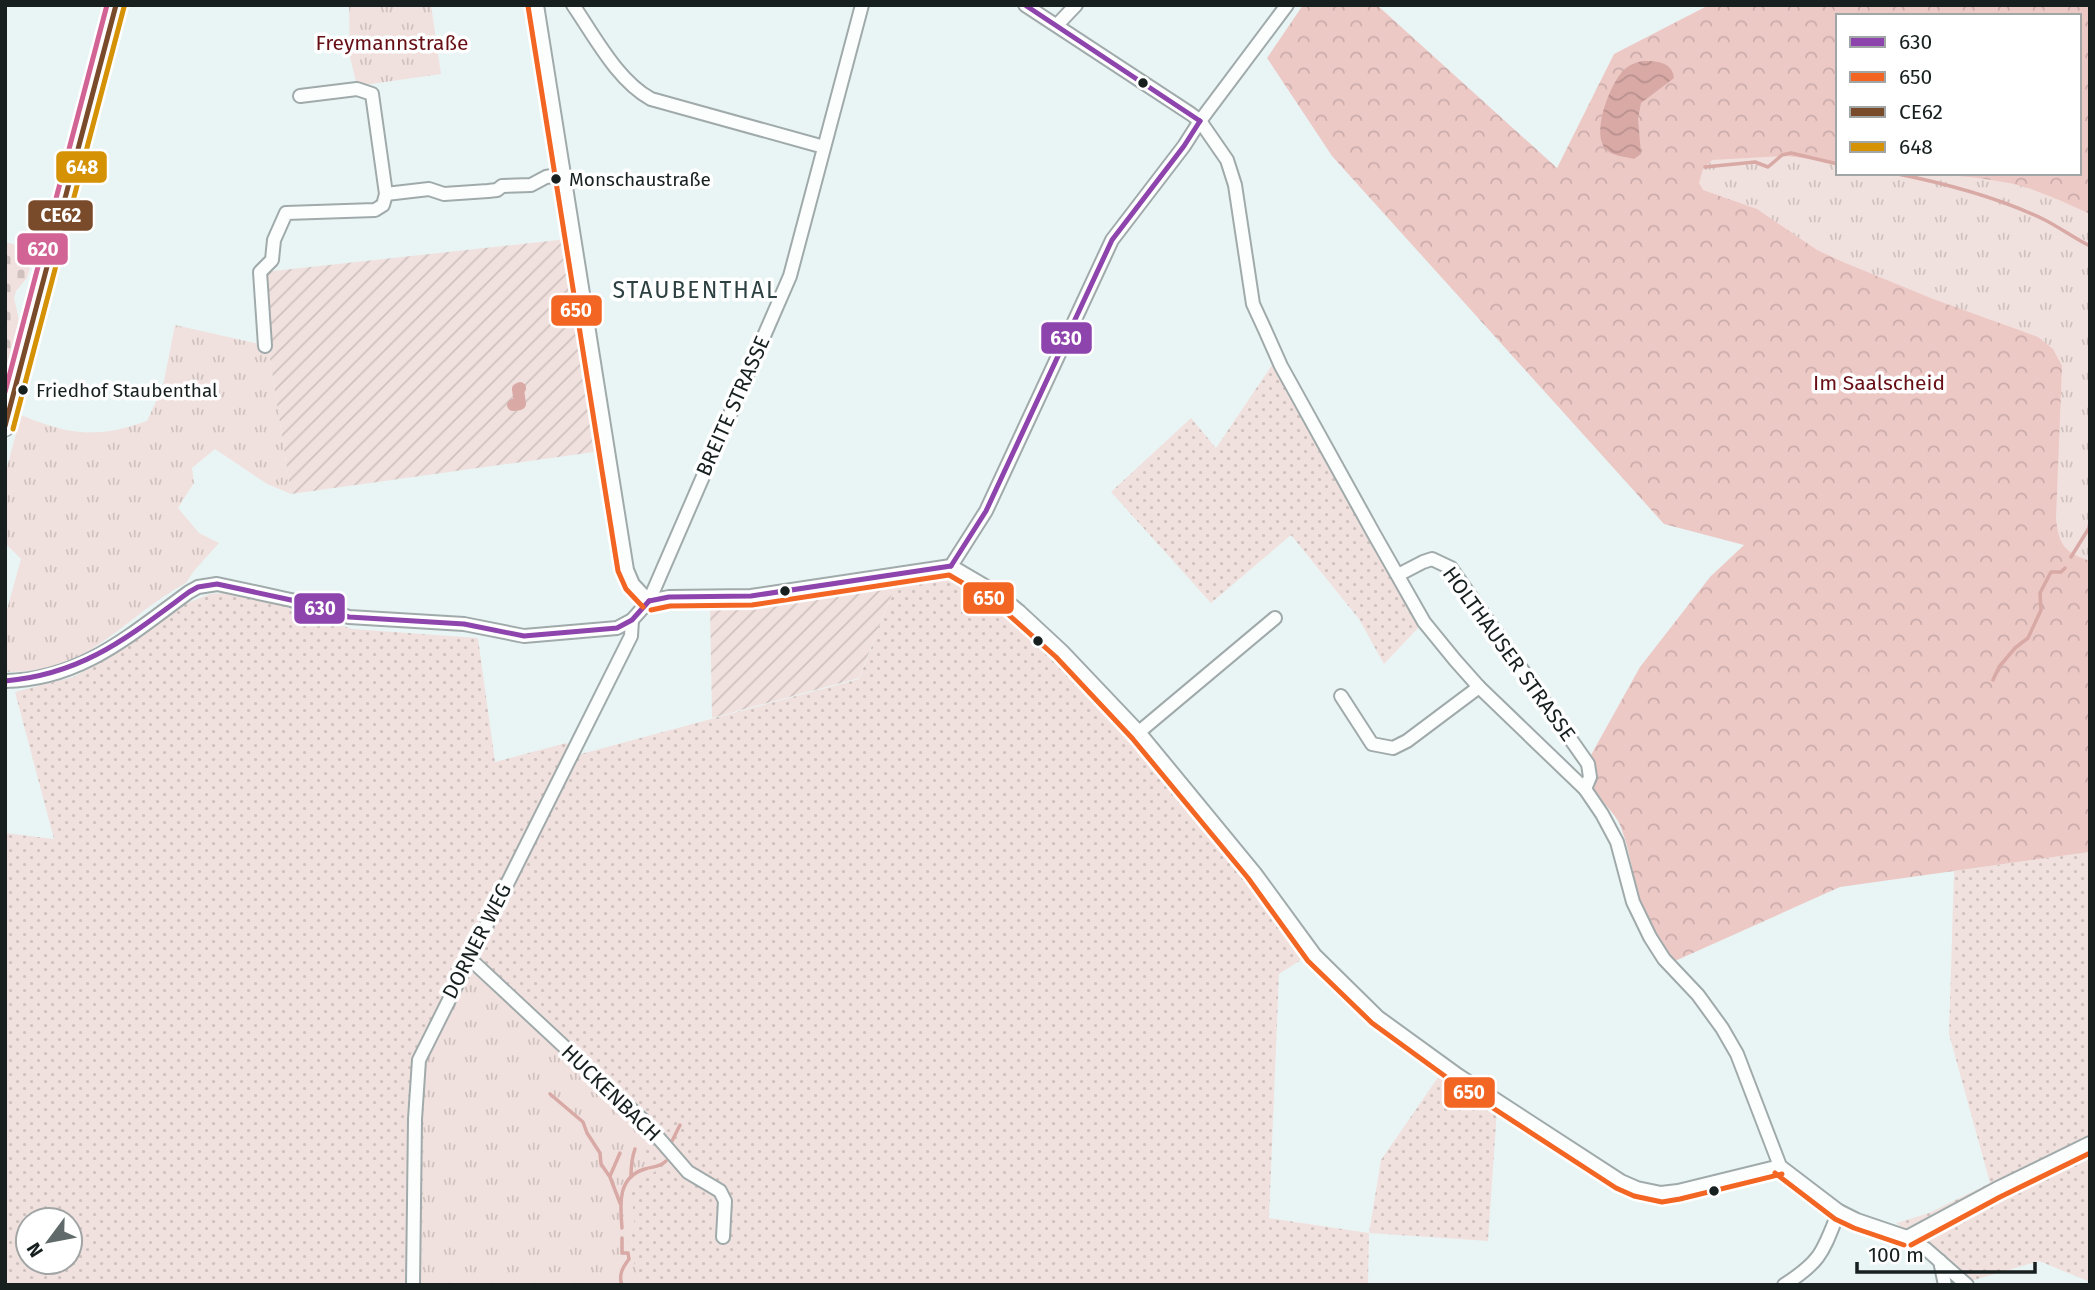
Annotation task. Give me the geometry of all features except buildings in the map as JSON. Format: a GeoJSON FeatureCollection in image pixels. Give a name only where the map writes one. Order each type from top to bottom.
{"type":"FeatureCollection","features":[{"type":"Feature","properties":{"kind":"main road"},"geometry":{"type":"LineString","coordinates":[[5,427],[116,5]]}},
{"type":"Feature","properties":{"kind":"street"},"geometry":{"type":"LineString","coordinates":[[537,5],[627,570],[633,584],[649,601],[669,597],[751,596],[951,566],[997,593],[1062,651],[1139,732],[1255,873],[1315,955],[1378,1017],[1458,1075],[1610,1174],[1637,1188],[1661,1193],[1678,1191],[1780,1166],[1839,1211],[1907,1237],[1967,1285]]}},
{"type":"Feature","properties":{"kind":"street"},"geometry":{"type":"LineString","coordinates":[[573,5],[615,65],[639,92],[651,99],[824,147]]}},
{"type":"Feature","properties":{"kind":"street","name":"BREITE STRASSE"},"geometry":{"type":"LineString","coordinates":[[632,620],[649,601],[790,276],[862,5]]}},
{"type":"Feature","properties":{"kind":"street","name":"HOLTHAUSER STRASSE"},"geometry":{"type":"LineString","coordinates":[[1024,5],[1200,121],[1227,160],[1235,185],[1253,304],[1281,366],[1424,622],[1479,687],[1585,789],[1602,814],[1616,842],[1633,902],[1650,937],[1664,958],[1706,1006],[1737,1054],[1780,1166]]}},
{"type":"Feature","properties":{"kind":"street"},"geometry":{"type":"LineString","coordinates":[[1057,25],[1076,5]]}},
{"type":"Feature","properties":{"kind":"street"},"geometry":{"type":"LineString","coordinates":[[951,566],[985,511],[1112,240],[1287,5]]}},
{"type":"Feature","properties":{"kind":"street"},"geometry":{"type":"LineString","coordinates":[[265,346],[260,272],[272,260],[274,240],[286,213],[375,210],[383,205],[386,194],[372,94],[357,89],[300,96]]}},
{"type":"Feature","properties":{"kind":"street"},"geometry":{"type":"LineString","coordinates":[[386,194],[429,189],[444,194],[497,190],[502,186],[531,185],[546,177],[563,174]]}},
{"type":"Feature","properties":{"kind":"street","name":"HOLTHAUSER STRASSE"},"geometry":{"type":"LineString","coordinates":[[1398,575],[1432,559],[1451,568],[1588,764],[1590,777],[1585,789]]}},
{"type":"Feature","properties":{"kind":"street"},"geometry":{"type":"LineString","coordinates":[[5,681],[31,681],[79,666],[126,637],[189,592],[198,587],[217,584],[291,600],[349,617],[464,624],[524,636],[617,628],[632,620]]}},
{"type":"Feature","properties":{"kind":"street"},"geometry":{"type":"LineString","coordinates":[[1139,732],[1275,618]]}},
{"type":"Feature","properties":{"kind":"street","name":"DORNER WEG"},"geometry":{"type":"LineString","coordinates":[[413,1285],[417,1066],[427,1041],[631,636],[632,620]]}},
{"type":"Feature","properties":{"kind":"street","name":"HOLTHAUSER STRASSE"},"geometry":{"type":"LineString","coordinates":[[1341,696],[1372,744],[1393,748],[1407,741],[1479,687]]}},
{"type":"Feature","properties":{"kind":"street","name":"HUCKENBACH"},"geometry":{"type":"LineString","coordinates":[[469,958],[643,1120],[688,1172],[720,1191],[725,1201],[723,1237]]}},
{"type":"Feature","properties":{"kind":"street"},"geometry":{"type":"LineString","coordinates":[[1907,1237],[2090,1143]]}},
{"type":"Feature","properties":{"kind":"street"},"geometry":{"type":"LineString","coordinates":[[1784,1285],[1804,1273],[1821,1256],[1839,1211]]}},
{"type":"Feature","properties":{"kind":"street"},"geometry":{"type":"LineString","coordinates":[[1940,1261],[1945,1285]]}},
{"type":"Feature","properties":{"kind":"green space","name":"Freymannstraße"},"geometry":{"type":"Polygon","coordinates":[[[349,5],[431,5],[441,74],[357,86],[350,57],[349,5]]]}},
{"type":"Feature","properties":{"kind":"green space","name":"Im Saalscheid"},"geometry":{"type":"Polygon","coordinates":[[[1303,5],[1377,5],[1557,168],[1614,54],[1709,5],[2090,5],[2090,852],[1840,887],[1675,961],[1661,947],[1644,915],[1620,825],[1594,790],[1595,772],[1591,755],[1640,667],[1710,577],[1744,545],[1664,524],[1332,156],[1267,58],[1303,5]]]}},
{"type":"Feature","properties":{"kind":"green space"},"geometry":{"type":"Polygon","coordinates":[[[1786,156],[1836,162],[1836,175],[1945,175],[1988,179],[2040,192],[2090,214],[2090,561],[2064,546],[2057,528],[2062,366],[2053,349],[2038,337],[1933,299],[1843,262],[1817,250],[1757,209],[1703,190],[1699,183],[1703,169],[1712,160],[1786,156]]]}},
{"type":"Feature","properties":{"kind":"green space"},"geometry":{"type":"Polygon","coordinates":[[[568,239],[601,451],[291,494],[268,346],[264,272],[568,239]]]}},
{"type":"Feature","properties":{"kind":"green space"},"geometry":{"type":"Polygon","coordinates":[[[5,242],[35,250],[27,278],[16,291],[14,298],[19,320],[5,373],[5,242]]]}},
{"type":"Feature","properties":{"kind":"green space"},"geometry":{"type":"Polygon","coordinates":[[[175,325],[268,346],[291,494],[267,484],[215,449],[192,468],[194,483],[178,508],[199,533],[219,543],[186,583],[82,654],[60,664],[35,670],[5,672],[5,617],[21,559],[5,543],[5,475],[21,415],[54,427],[83,432],[113,430],[147,421],[163,386],[175,325]]]}},
{"type":"Feature","properties":{"kind":"green space"},"geometry":{"type":"Polygon","coordinates":[[[1274,362],[1420,626],[1384,664],[1359,619],[1291,535],[1211,603],[1111,492],[1191,418],[1216,448],[1274,362]]]}},
{"type":"Feature","properties":{"kind":"green space"},"geometry":{"type":"Polygon","coordinates":[[[953,577],[1028,630],[1129,732],[1219,836],[1307,956],[1279,974],[1269,1218],[1369,1233],[1368,1285],[5,1285],[5,833],[54,839],[15,692],[73,677],[109,658],[180,606],[210,594],[223,593],[280,605],[352,629],[478,638],[495,762],[566,743],[581,754],[859,679],[895,586],[953,577]]]}},
{"type":"Feature","properties":{"kind":"green space"},"geometry":{"type":"Polygon","coordinates":[[[895,586],[859,678],[712,718],[710,605],[775,604],[895,586]]]}},
{"type":"Feature","properties":{"kind":"green space"},"geometry":{"type":"Polygon","coordinates":[[[2090,852],[2090,1282],[2039,1261],[1971,1281],[1896,1223],[1929,1213],[1990,1183],[1949,1034],[1954,871],[2090,852]]]}},
{"type":"Feature","properties":{"kind":"green space"},"geometry":{"type":"Polygon","coordinates":[[[469,970],[609,1098],[647,1142],[640,1148],[656,1171],[631,1187],[635,1229],[626,1236],[641,1285],[422,1285],[424,1082],[429,1048],[469,970]]]}},
{"type":"Feature","properties":{"kind":"green space"},"geometry":{"type":"Polygon","coordinates":[[[1441,1073],[1497,1109],[1488,1241],[1369,1233],[1381,1160],[1441,1073]]]}},
{"type":"Feature","properties":{"kind":"water"},"geometry":{"type":"Polygon","coordinates":[[[1642,61],[1667,65],[1674,78],[1641,103],[1638,119],[1641,154],[1634,159],[1608,151],[1600,134],[1612,87],[1627,67],[1642,61]]]}},
{"type":"Feature","properties":{"kind":"waterway"},"geometry":{"type":"LineString","coordinates":[[1705,167],[1755,162],[1768,167],[1782,155],[1791,153],[1836,164]]}},
{"type":"Feature","properties":{"kind":"waterway"},"geometry":{"type":"LineString","coordinates":[[1902,175],[1988,197],[2043,219],[2090,246]]}},
{"type":"Feature","properties":{"kind":"waterway"},"geometry":{"type":"LineString","coordinates":[[513,405],[520,404],[520,388]]}},
{"type":"Feature","properties":{"kind":"waterway"},"geometry":{"type":"LineString","coordinates":[[2071,557],[2089,528],[2090,521]]}},
{"type":"Feature","properties":{"kind":"waterway"},"geometry":{"type":"LineString","coordinates":[[1993,680],[1999,667],[2015,648],[2028,638],[2041,610],[2040,593],[2051,572],[2061,572],[2065,568]]}},
{"type":"Feature","properties":{"kind":"waterway"},"geometry":{"type":"LineString","coordinates":[[550,1094],[583,1122],[600,1153],[601,1164],[610,1177],[620,1203]]}},
{"type":"Feature","properties":{"kind":"waterway","name":"HUCKENBACH"},"geometry":{"type":"LineString","coordinates":[[672,1141],[680,1125]]}},
{"type":"Feature","properties":{"kind":"waterway"},"geometry":{"type":"LineString","coordinates":[[631,1177],[635,1149]]}},
{"type":"Feature","properties":{"kind":"waterway"},"geometry":{"type":"LineString","coordinates":[[610,1176],[620,1153]]}},
{"type":"Feature","properties":{"kind":"waterway","name":"HUCKENBACH"},"geometry":{"type":"LineString","coordinates":[[622,1228],[622,1193],[629,1178],[666,1161]]}},
{"type":"Feature","properties":{"kind":"waterway","name":"HUCKENBACH"},"geometry":{"type":"LineString","coordinates":[[622,1238],[622,1253],[628,1253],[629,1259],[621,1274],[622,1285]]}},
{"type":"Feature","properties":{"kind":"transit line","name":"620"},"geometry":{"type":"LineString","coordinates":[[5,392],[107,5]]}},
{"type":"Feature","properties":{"kind":"transit line","name":"CE62"},"geometry":{"type":"LineString","coordinates":[[5,426],[116,5]]}},
{"type":"Feature","properties":{"kind":"transit line","name":"630"},"geometry":{"type":"LineString","coordinates":[[1025,5],[1200,121]]}},
{"type":"Feature","properties":{"kind":"transit line","name":"650"},"geometry":{"type":"LineString","coordinates":[[528,6],[618,571],[626,589],[643,607]]}},
{"type":"Feature","properties":{"kind":"transit line","name":"648"},"geometry":{"type":"LineString","coordinates":[[13,429],[124,7]]}},
{"type":"Feature","properties":{"kind":"transit line","name":"630"},"geometry":{"type":"LineString","coordinates":[[951,566],[986,511],[1112,240],[1200,121]]}},
{"type":"Feature","properties":{"kind":"transit line","name":"630"},"geometry":{"type":"LineString","coordinates":[[649,601],[669,597],[751,596],[951,566]]}},
{"type":"Feature","properties":{"kind":"transit line","name":"650"},"geometry":{"type":"LineString","coordinates":[[651,610],[670,606],[752,605],[949,575],[992,600],[1056,657],[1132,738],[1248,878],[1308,961],[1372,1023],[1453,1082],[1616,1188],[1634,1196],[1662,1202],[1782,1174]]}},
{"type":"Feature","properties":{"kind":"transit line","name":"630"},"geometry":{"type":"LineString","coordinates":[[5,681],[33,677],[82,662],[125,638],[189,592],[198,587],[217,584],[291,600],[349,617],[464,624],[524,636],[617,628],[632,620],[649,601]]}},
{"type":"Feature","properties":{"kind":"transit line","name":"650"},"geometry":{"type":"LineString","coordinates":[[1911,1245],[2090,1153]]}},
{"type":"Feature","properties":{"kind":"transit line","name":"650"},"geometry":{"type":"LineString","coordinates":[[1775,1173],[1835,1219],[1904,1245]]}},
{"type":"Feature","properties":{"kind":"place","name":"Monschaustraße"},"geometry":{"type":"Point","coordinates":[556,179]}},
{"type":"Feature","properties":{"kind":"place","name":"Friedhof Staubenthal"},"geometry":{"type":"Point","coordinates":[23,390]}},
{"type":"Feature","properties":{"kind":"district","name":"STAUBENTHAL"},"geometry":{"type":"Point","coordinates":[696,290]}}]}
